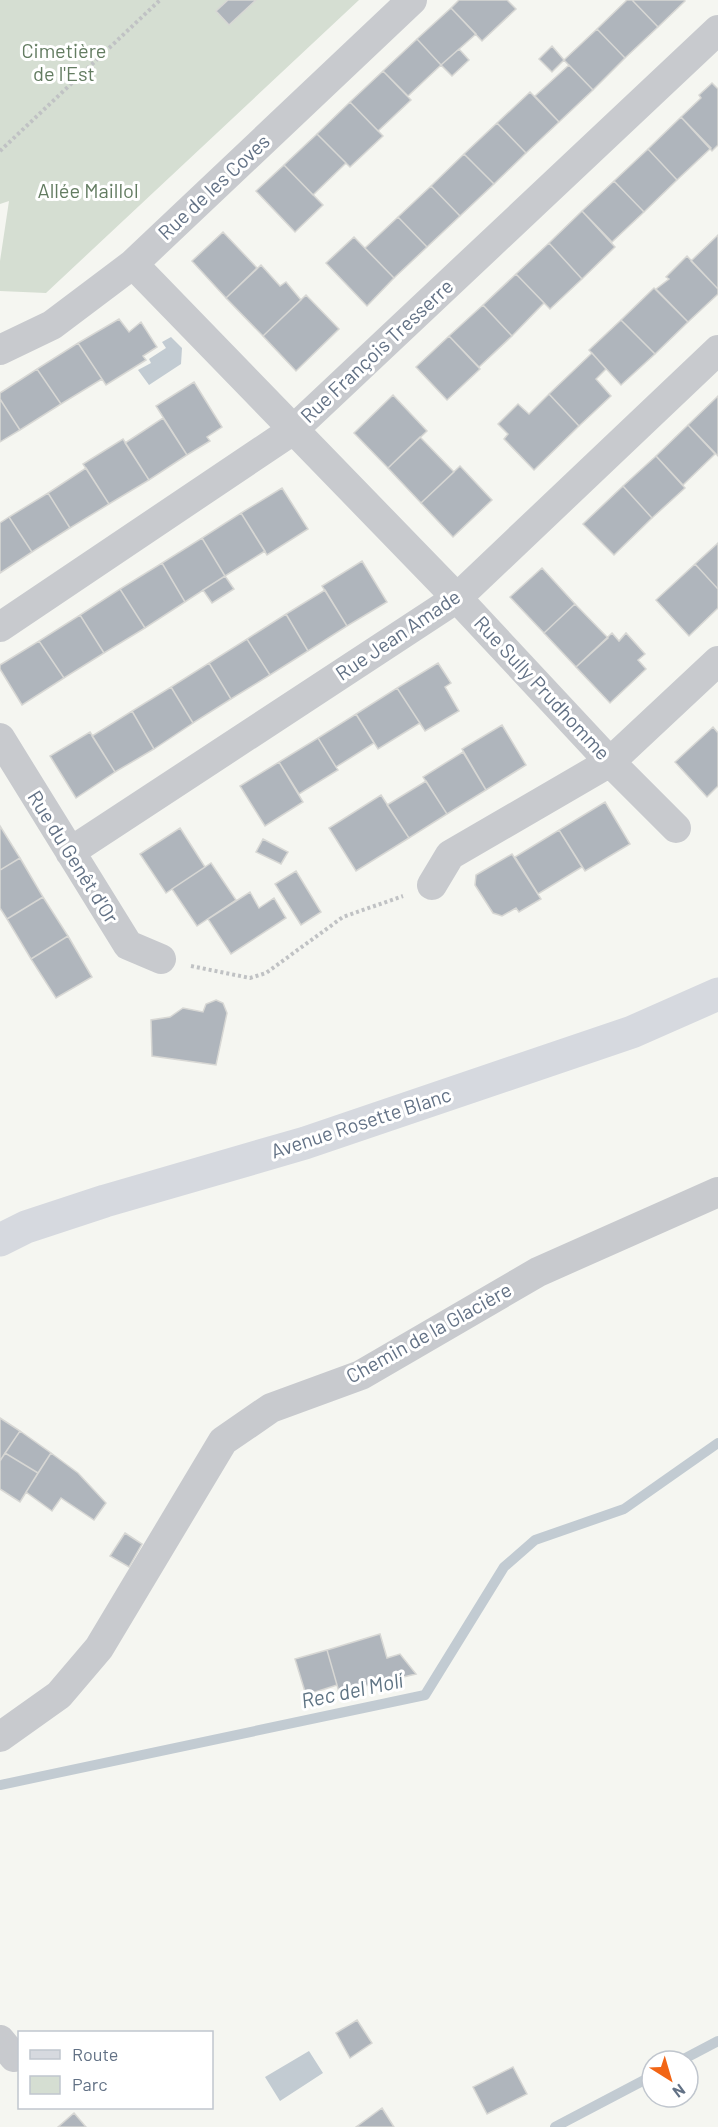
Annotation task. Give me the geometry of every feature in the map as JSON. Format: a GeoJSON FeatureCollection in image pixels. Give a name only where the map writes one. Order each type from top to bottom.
{"type":"FeatureCollection","features":[{"type":"Feature","properties":{"kind":"main road","name":"Avenue Rosette Blanc"},"geometry":{"type":"LineString","coordinates":[[0,1240],[26,1227],[105,1201],[304,1143],[609,1040],[718,994]]}},
{"type":"Feature","properties":{"kind":"street","name":"Rue de les Coves"},"geometry":{"type":"LineString","coordinates":[[0,350],[52,325],[133,264],[412,0]]}},
{"type":"Feature","properties":{"kind":"street","name":"Rue François Tresserre"},"geometry":{"type":"LineString","coordinates":[[0,627],[293,430],[718,30]]}},
{"type":"Feature","properties":{"kind":"street","name":"Rue Sully Prudhomme"},"geometry":{"type":"LineString","coordinates":[[133,264],[676,828]]}},
{"type":"Feature","properties":{"kind":"street","name":"Rue Jean Amade"},"geometry":{"type":"LineString","coordinates":[[70,852],[457,598],[718,350]]}},
{"type":"Feature","properties":{"kind":"street"},"geometry":{"type":"LineString","coordinates":[[432,885],[450,855],[610,762],[718,661]]}},
{"type":"Feature","properties":{"kind":"street","name":"Rue du Genêt d'Or"},"geometry":{"type":"LineString","coordinates":[[0,738],[129,945],[161,959]]}},
{"type":"Feature","properties":{"kind":"street","name":"Chemin de la Glacière"},"geometry":{"type":"LineString","coordinates":[[0,1737],[59,1695],[99,1648],[223,1441],[271,1408],[361,1375],[538,1272],[718,1192]]}},
{"type":"Feature","properties":{"kind":"path"},"geometry":{"type":"LineString","coordinates":[[0,151],[160,0]]}},
{"type":"Feature","properties":{"kind":"path"},"geometry":{"type":"LineString","coordinates":[[161,959],[250,978],[266,974],[344,917],[432,885]]}},
{"type":"Feature","properties":{"kind":"green space","name":"Allée Maillol"},"geometry":{"type":"Polygon","coordinates":[[[0,0],[359,0],[46,293],[0,291],[0,261],[9,201],[0,204],[0,0]]]}},
{"type":"Feature","properties":{"kind":"shaded area"},"geometry":{"type":"Polygon","coordinates":[[[171,337],[182,348],[181,364],[149,385],[138,370],[151,363],[149,359],[166,348],[162,342],[171,337]]]}},
{"type":"Feature","properties":{"kind":"shaded area"},"geometry":{"type":"Polygon","coordinates":[[[309,2051],[323,2073],[280,2101],[265,2077],[309,2051]]]}},
{"type":"Feature","properties":{"kind":"building"},"geometry":{"type":"Polygon","coordinates":[[[228,0],[256,0],[229,25],[216,11],[228,0]]]}},
{"type":"Feature","properties":{"kind":"building"},"geometry":{"type":"Polygon","coordinates":[[[459,0],[507,0],[516,9],[482,41],[451,8],[459,0]]]}},
{"type":"Feature","properties":{"kind":"building"},"geometry":{"type":"Polygon","coordinates":[[[627,0],[632,0],[658,27],[625,58],[597,29],[627,0]]]}},
{"type":"Feature","properties":{"kind":"building"},"geometry":{"type":"Polygon","coordinates":[[[632,0],[684,0],[685,1],[658,27],[632,0]]]}},
{"type":"Feature","properties":{"kind":"building"},"geometry":{"type":"Polygon","coordinates":[[[451,8],[476,34],[441,65],[417,39],[451,8]]]}},
{"type":"Feature","properties":{"kind":"building"},"geometry":{"type":"Polygon","coordinates":[[[597,29],[625,58],[593,90],[564,60],[597,29]]]}},
{"type":"Feature","properties":{"kind":"building"},"geometry":{"type":"Polygon","coordinates":[[[417,39],[441,65],[408,96],[383,71],[417,39]]]}},
{"type":"Feature","properties":{"kind":"building"},"geometry":{"type":"Polygon","coordinates":[[[552,46],[564,60],[552,72],[539,59],[552,46]]]}},
{"type":"Feature","properties":{"kind":"building"},"geometry":{"type":"Polygon","coordinates":[[[459,49],[469,60],[452,76],[441,65],[459,49]]]}},
{"type":"Feature","properties":{"kind":"building"},"geometry":{"type":"Polygon","coordinates":[[[569,65],[593,90],[559,122],[535,96],[569,65]]]}},
{"type":"Feature","properties":{"kind":"building"},"geometry":{"type":"Polygon","coordinates":[[[383,71],[411,100],[378,131],[350,102],[383,71]]]}},
{"type":"Feature","properties":{"kind":"building"},"geometry":{"type":"Polygon","coordinates":[[[712,83],[718,89],[718,145],[712,151],[681,117],[701,98],[699,95],[712,83]]]}},
{"type":"Feature","properties":{"kind":"building"},"geometry":{"type":"Polygon","coordinates":[[[530,92],[559,122],[526,153],[497,123],[530,92]]]}},
{"type":"Feature","properties":{"kind":"building"},"geometry":{"type":"Polygon","coordinates":[[[350,102],[383,136],[350,167],[317,134],[350,102]]]}},
{"type":"Feature","properties":{"kind":"building"},"geometry":{"type":"Polygon","coordinates":[[[681,117],[711,148],[677,180],[648,149],[681,117]]]}},
{"type":"Feature","properties":{"kind":"building"},"geometry":{"type":"Polygon","coordinates":[[[497,123],[526,153],[494,184],[464,154],[497,123]]]}},
{"type":"Feature","properties":{"kind":"building"},"geometry":{"type":"Polygon","coordinates":[[[317,134],[346,163],[313,195],[284,165],[317,134]]]}},
{"type":"Feature","properties":{"kind":"building"},"geometry":{"type":"Polygon","coordinates":[[[648,149],[677,180],[644,212],[614,181],[648,149]]]}},
{"type":"Feature","properties":{"kind":"building"},"geometry":{"type":"Polygon","coordinates":[[[464,154],[494,184],[460,216],[431,186],[464,154]]]}},
{"type":"Feature","properties":{"kind":"building"},"geometry":{"type":"Polygon","coordinates":[[[284,165],[323,205],[295,232],[256,191],[284,165]]]}},
{"type":"Feature","properties":{"kind":"building"},"geometry":{"type":"Polygon","coordinates":[[[614,181],[644,212],[612,242],[582,211],[614,181]]]}},
{"type":"Feature","properties":{"kind":"building"},"geometry":{"type":"Polygon","coordinates":[[[431,186],[460,216],[427,247],[398,217],[431,186]]]}},
{"type":"Feature","properties":{"kind":"building"},"geometry":{"type":"Polygon","coordinates":[[[582,211],[615,247],[582,279],[549,243],[582,211]]]}},
{"type":"Feature","properties":{"kind":"building"},"geometry":{"type":"Polygon","coordinates":[[[398,217],[427,247],[394,278],[365,248],[398,217]]]}},
{"type":"Feature","properties":{"kind":"building"},"geometry":{"type":"Polygon","coordinates":[[[223,232],[257,268],[226,298],[192,261],[223,232]]]}},
{"type":"Feature","properties":{"kind":"building"},"geometry":{"type":"Polygon","coordinates":[[[718,235],[718,289],[691,261],[718,235]]]}},
{"type":"Feature","properties":{"kind":"building"},"geometry":{"type":"Polygon","coordinates":[[[354,237],[394,278],[367,306],[326,263],[354,237]]]}},
{"type":"Feature","properties":{"kind":"building"},"geometry":{"type":"Polygon","coordinates":[[[549,243],[582,279],[550,309],[516,274],[549,243]]]}},
{"type":"Feature","properties":{"kind":"building"},"geometry":{"type":"Polygon","coordinates":[[[687,256],[718,289],[718,294],[688,322],[656,289],[669,279],[666,277],[687,256]]]}},
{"type":"Feature","properties":{"kind":"building"},"geometry":{"type":"Polygon","coordinates":[[[261,265],[280,286],[286,282],[301,300],[263,336],[226,298],[261,265]]]}},
{"type":"Feature","properties":{"kind":"building"},"geometry":{"type":"Polygon","coordinates":[[[516,274],[544,303],[512,336],[483,305],[516,274]]]}},
{"type":"Feature","properties":{"kind":"building"},"geometry":{"type":"Polygon","coordinates":[[[654,288],[688,322],[655,354],[621,320],[654,288]]]}},
{"type":"Feature","properties":{"kind":"building"},"geometry":{"type":"Polygon","coordinates":[[[306,295],[339,329],[296,371],[263,336],[306,295]]]}},
{"type":"Feature","properties":{"kind":"building"},"geometry":{"type":"Polygon","coordinates":[[[483,305],[512,336],[479,367],[449,336],[483,305]]]}},
{"type":"Feature","properties":{"kind":"building"},"geometry":{"type":"Polygon","coordinates":[[[119,319],[129,332],[141,322],[157,347],[143,356],[146,360],[106,385],[78,343],[119,319]]]}},
{"type":"Feature","properties":{"kind":"building"},"geometry":{"type":"Polygon","coordinates":[[[621,320],[655,354],[621,385],[589,350],[621,320]]]}},
{"type":"Feature","properties":{"kind":"building"},"geometry":{"type":"Polygon","coordinates":[[[449,336],[480,369],[447,400],[416,367],[449,336]]]}},
{"type":"Feature","properties":{"kind":"building"},"geometry":{"type":"Polygon","coordinates":[[[78,343],[102,379],[61,404],[37,369],[78,343]]]}},
{"type":"Feature","properties":{"kind":"building"},"geometry":{"type":"Polygon","coordinates":[[[592,353],[606,369],[596,379],[611,396],[579,426],[549,394],[592,353]]]}},
{"type":"Feature","properties":{"kind":"building"},"geometry":{"type":"Polygon","coordinates":[[[37,369],[61,404],[20,430],[0,399],[0,393],[37,369]]]}},
{"type":"Feature","properties":{"kind":"building"},"geometry":{"type":"Polygon","coordinates":[[[194,382],[222,427],[207,437],[210,441],[187,455],[156,406],[194,382]]]}},
{"type":"Feature","properties":{"kind":"building"},"geometry":{"type":"Polygon","coordinates":[[[549,394],[579,426],[534,470],[504,439],[508,434],[498,424],[518,404],[529,414],[549,394]]]}},
{"type":"Feature","properties":{"kind":"building"},"geometry":{"type":"Polygon","coordinates":[[[393,395],[427,431],[388,468],[354,433],[393,395]]]}},
{"type":"Feature","properties":{"kind":"building"},"geometry":{"type":"Polygon","coordinates":[[[718,396],[718,456],[688,425],[718,396]]]}},
{"type":"Feature","properties":{"kind":"building"},"geometry":{"type":"Polygon","coordinates":[[[0,399],[20,430],[0,442],[0,399]]]}},
{"type":"Feature","properties":{"kind":"building"},"geometry":{"type":"Polygon","coordinates":[[[163,418],[187,455],[149,480],[125,443],[163,418]]]}},
{"type":"Feature","properties":{"kind":"building"},"geometry":{"type":"Polygon","coordinates":[[[688,425],[715,454],[683,485],[656,456],[688,425]]]}},
{"type":"Feature","properties":{"kind":"building"},"geometry":{"type":"Polygon","coordinates":[[[420,437],[454,472],[421,503],[388,468],[420,437]]]}},
{"type":"Feature","properties":{"kind":"building"},"geometry":{"type":"Polygon","coordinates":[[[123,439],[149,480],[109,504],[83,464],[123,439]]]}},
{"type":"Feature","properties":{"kind":"building"},"geometry":{"type":"Polygon","coordinates":[[[656,456],[685,488],[652,518],[623,486],[656,456]]]}},
{"type":"Feature","properties":{"kind":"building"},"geometry":{"type":"Polygon","coordinates":[[[460,466],[492,500],[453,537],[421,503],[460,466]]]}},
{"type":"Feature","properties":{"kind":"building"},"geometry":{"type":"Polygon","coordinates":[[[86,468],[109,504],[70,528],[48,493],[86,468]]]}},
{"type":"Feature","properties":{"kind":"building"},"geometry":{"type":"Polygon","coordinates":[[[623,486],[652,518],[614,555],[583,524],[623,486]]]}},
{"type":"Feature","properties":{"kind":"building"},"geometry":{"type":"Polygon","coordinates":[[[282,488],[308,529],[267,555],[241,513],[282,488]]]}},
{"type":"Feature","properties":{"kind":"building"},"geometry":{"type":"Polygon","coordinates":[[[48,493],[70,528],[32,552],[9,517],[48,493]]]}},
{"type":"Feature","properties":{"kind":"building"},"geometry":{"type":"Polygon","coordinates":[[[241,513],[265,551],[225,576],[202,538],[241,513]]]}},
{"type":"Feature","properties":{"kind":"building"},"geometry":{"type":"Polygon","coordinates":[[[9,517],[32,552],[0,573],[0,523],[9,517]]]}},
{"type":"Feature","properties":{"kind":"building"},"geometry":{"type":"Polygon","coordinates":[[[202,538],[225,576],[185,602],[162,563],[202,538]]]}},
{"type":"Feature","properties":{"kind":"building"},"geometry":{"type":"Polygon","coordinates":[[[718,543],[718,589],[695,564],[718,543]]]}},
{"type":"Feature","properties":{"kind":"building"},"geometry":{"type":"Polygon","coordinates":[[[362,561],[387,602],[347,626],[322,586],[362,561]]]}},
{"type":"Feature","properties":{"kind":"building"},"geometry":{"type":"Polygon","coordinates":[[[162,563],[185,602],[145,628],[120,589],[162,563]]]}},
{"type":"Feature","properties":{"kind":"building"},"geometry":{"type":"Polygon","coordinates":[[[695,564],[718,589],[718,608],[689,636],[656,600],[695,564]]]}},
{"type":"Feature","properties":{"kind":"building"},"geometry":{"type":"Polygon","coordinates":[[[542,568],[575,604],[544,633],[510,597],[542,568]]]}},
{"type":"Feature","properties":{"kind":"building"},"geometry":{"type":"Polygon","coordinates":[[[225,576],[234,589],[212,603],[203,590],[225,576]]]}},
{"type":"Feature","properties":{"kind":"building"},"geometry":{"type":"Polygon","coordinates":[[[120,589],[145,628],[104,653],[80,615],[120,589]]]}},
{"type":"Feature","properties":{"kind":"building"},"geometry":{"type":"Polygon","coordinates":[[[325,590],[347,626],[308,651],[286,614],[325,590]]]}},
{"type":"Feature","properties":{"kind":"building"},"geometry":{"type":"Polygon","coordinates":[[[575,604],[608,638],[576,667],[544,633],[575,604]]]}},
{"type":"Feature","properties":{"kind":"building"},"geometry":{"type":"Polygon","coordinates":[[[286,614],[308,651],[270,675],[247,639],[286,614]]]}},
{"type":"Feature","properties":{"kind":"building"},"geometry":{"type":"Polygon","coordinates":[[[80,615],[104,653],[64,678],[39,641],[80,615]]]}},
{"type":"Feature","properties":{"kind":"building"},"geometry":{"type":"Polygon","coordinates":[[[612,633],[619,641],[626,633],[645,654],[638,660],[646,669],[610,703],[576,667],[612,633]]]}},
{"type":"Feature","properties":{"kind":"building"},"geometry":{"type":"Polygon","coordinates":[[[247,639],[270,675],[231,699],[209,663],[247,639]]]}},
{"type":"Feature","properties":{"kind":"building"},"geometry":{"type":"Polygon","coordinates":[[[39,641],[64,678],[22,705],[0,669],[0,665],[39,641]]]}},
{"type":"Feature","properties":{"kind":"building"},"geometry":{"type":"Polygon","coordinates":[[[209,663],[231,699],[193,723],[171,687],[209,663]]]}},
{"type":"Feature","properties":{"kind":"building"},"geometry":{"type":"Polygon","coordinates":[[[438,663],[451,683],[445,687],[459,711],[425,731],[397,688],[438,663]]]}},
{"type":"Feature","properties":{"kind":"building"},"geometry":{"type":"Polygon","coordinates":[[[171,687],[193,723],[154,749],[132,711],[171,687]]]}},
{"type":"Feature","properties":{"kind":"building"},"geometry":{"type":"Polygon","coordinates":[[[397,688],[420,723],[378,749],[356,714],[397,688]]]}},
{"type":"Feature","properties":{"kind":"building"},"geometry":{"type":"Polygon","coordinates":[[[132,711],[154,749],[115,772],[92,736],[132,711]]]}},
{"type":"Feature","properties":{"kind":"building"},"geometry":{"type":"Polygon","coordinates":[[[356,714],[374,743],[336,767],[318,738],[356,714]]]}},
{"type":"Feature","properties":{"kind":"building"},"geometry":{"type":"Polygon","coordinates":[[[502,725],[526,765],[486,790],[462,749],[502,725]]]}},
{"type":"Feature","properties":{"kind":"building"},"geometry":{"type":"Polygon","coordinates":[[[713,727],[718,733],[718,786],[707,797],[675,762],[713,727]]]}},
{"type":"Feature","properties":{"kind":"building"},"geometry":{"type":"Polygon","coordinates":[[[90,732],[115,772],[76,798],[50,756],[90,732]]]}},
{"type":"Feature","properties":{"kind":"building"},"geometry":{"type":"Polygon","coordinates":[[[318,738],[338,770],[299,794],[279,762],[318,738]]]}},
{"type":"Feature","properties":{"kind":"building"},"geometry":{"type":"Polygon","coordinates":[[[463,752],[486,790],[447,814],[423,777],[463,752]]]}},
{"type":"Feature","properties":{"kind":"building"},"geometry":{"type":"Polygon","coordinates":[[[279,762],[303,802],[265,826],[240,786],[279,762]]]}},
{"type":"Feature","properties":{"kind":"building"},"geometry":{"type":"Polygon","coordinates":[[[426,781],[447,814],[409,838],[387,805],[426,781]]]}},
{"type":"Feature","properties":{"kind":"building"},"geometry":{"type":"Polygon","coordinates":[[[381,795],[409,838],[356,871],[329,828],[381,795]]]}},
{"type":"Feature","properties":{"kind":"building"},"geometry":{"type":"Polygon","coordinates":[[[605,802],[630,844],[585,871],[559,830],[605,802]]]}},
{"type":"Feature","properties":{"kind":"building"},"geometry":{"type":"Polygon","coordinates":[[[0,826],[20,858],[0,870],[0,826]]]}},
{"type":"Feature","properties":{"kind":"building"},"geometry":{"type":"Polygon","coordinates":[[[180,828],[205,867],[166,893],[140,854],[180,828]]]}},
{"type":"Feature","properties":{"kind":"building"},"geometry":{"type":"Polygon","coordinates":[[[559,830],[582,867],[538,894],[515,857],[559,830]]]}},
{"type":"Feature","properties":{"kind":"building"},"geometry":{"type":"Polygon","coordinates":[[[263,839],[288,852],[281,864],[256,852],[263,839]]]}},
{"type":"Feature","properties":{"kind":"building"},"geometry":{"type":"Polygon","coordinates":[[[512,854],[541,899],[519,912],[516,908],[502,916],[493,913],[475,885],[476,875],[512,854]]]}},
{"type":"Feature","properties":{"kind":"building"},"geometry":{"type":"Polygon","coordinates":[[[20,858],[43,897],[7,919],[0,908],[0,870],[20,858]]]}},
{"type":"Feature","properties":{"kind":"building"},"geometry":{"type":"Polygon","coordinates":[[[211,863],[236,900],[197,926],[172,889],[211,863]]]}},
{"type":"Feature","properties":{"kind":"building"},"geometry":{"type":"Polygon","coordinates":[[[296,871],[321,912],[301,925],[275,884],[296,871]]]}},
{"type":"Feature","properties":{"kind":"building"},"geometry":{"type":"Polygon","coordinates":[[[250,892],[259,908],[274,898],[286,918],[231,954],[208,919],[250,892]]]}},
{"type":"Feature","properties":{"kind":"building"},"geometry":{"type":"Polygon","coordinates":[[[43,897],[68,936],[31,959],[7,919],[43,897]]]}},
{"type":"Feature","properties":{"kind":"building"},"geometry":{"type":"Polygon","coordinates":[[[68,936],[92,977],[56,998],[31,959],[68,936]]]}},
{"type":"Feature","properties":{"kind":"building"},"geometry":{"type":"Polygon","coordinates":[[[216,1000],[223,1003],[227,1013],[216,1065],[152,1056],[151,1020],[170,1017],[183,1008],[203,1012],[206,1004],[216,1000]]]}},
{"type":"Feature","properties":{"kind":"building"},"geometry":{"type":"Polygon","coordinates":[[[0,1418],[20,1431],[0,1461],[0,1418]]]}},
{"type":"Feature","properties":{"kind":"building"},"geometry":{"type":"Polygon","coordinates":[[[20,1431],[51,1453],[38,1473],[5,1453],[20,1431]]]}},
{"type":"Feature","properties":{"kind":"building"},"geometry":{"type":"Polygon","coordinates":[[[5,1453],[38,1473],[20,1502],[0,1489],[0,1461],[5,1453]]]}},
{"type":"Feature","properties":{"kind":"building"},"geometry":{"type":"Polygon","coordinates":[[[51,1453],[78,1473],[106,1503],[94,1520],[61,1498],[52,1511],[26,1492],[51,1453]]]}},
{"type":"Feature","properties":{"kind":"building"},"geometry":{"type":"Polygon","coordinates":[[[125,1533],[142,1544],[129,1567],[110,1556],[125,1533]]]}},
{"type":"Feature","properties":{"kind":"building"},"geometry":{"type":"Polygon","coordinates":[[[380,1634],[387,1658],[400,1654],[416,1674],[339,1692],[327,1650],[380,1634]]]}},
{"type":"Feature","properties":{"kind":"building"},"geometry":{"type":"Polygon","coordinates":[[[327,1650],[337,1685],[306,1695],[295,1659],[327,1650]]]}},
{"type":"Feature","properties":{"kind":"building"},"geometry":{"type":"Polygon","coordinates":[[[357,2020],[372,2043],[350,2058],[336,2033],[357,2020]]]}},
{"type":"Feature","properties":{"kind":"building"},"geometry":{"type":"Polygon","coordinates":[[[513,2067],[527,2094],[487,2114],[473,2087],[513,2067]]]}},
{"type":"Feature","properties":{"kind":"building"},"geometry":{"type":"Polygon","coordinates":[[[382,2108],[394,2127],[356,2127],[382,2108]]]}},
{"type":"Feature","properties":{"kind":"building"},"geometry":{"type":"Polygon","coordinates":[[[74,2113],[86,2127],[58,2127],[74,2113]]]}},
{"type":"Feature","properties":{"kind":"waterway","name":"Rec del Molí"},"geometry":{"type":"LineString","coordinates":[[0,1785],[425,1695],[504,1567],[535,1540],[624,1509],[718,1443]]}},
{"type":"Feature","properties":{"kind":"waterway"},"geometry":{"type":"LineString","coordinates":[[700,2050],[718,2041]]}},
{"type":"Feature","properties":{"kind":"waterway"},"geometry":{"type":"LineString","coordinates":[[555,2127],[640,2082]]}},
{"type":"Feature","properties":{"kind":"park label","name":"Cimetière de l'Est"},"geometry":{"type":"Point","coordinates":[64,62]}}]}
